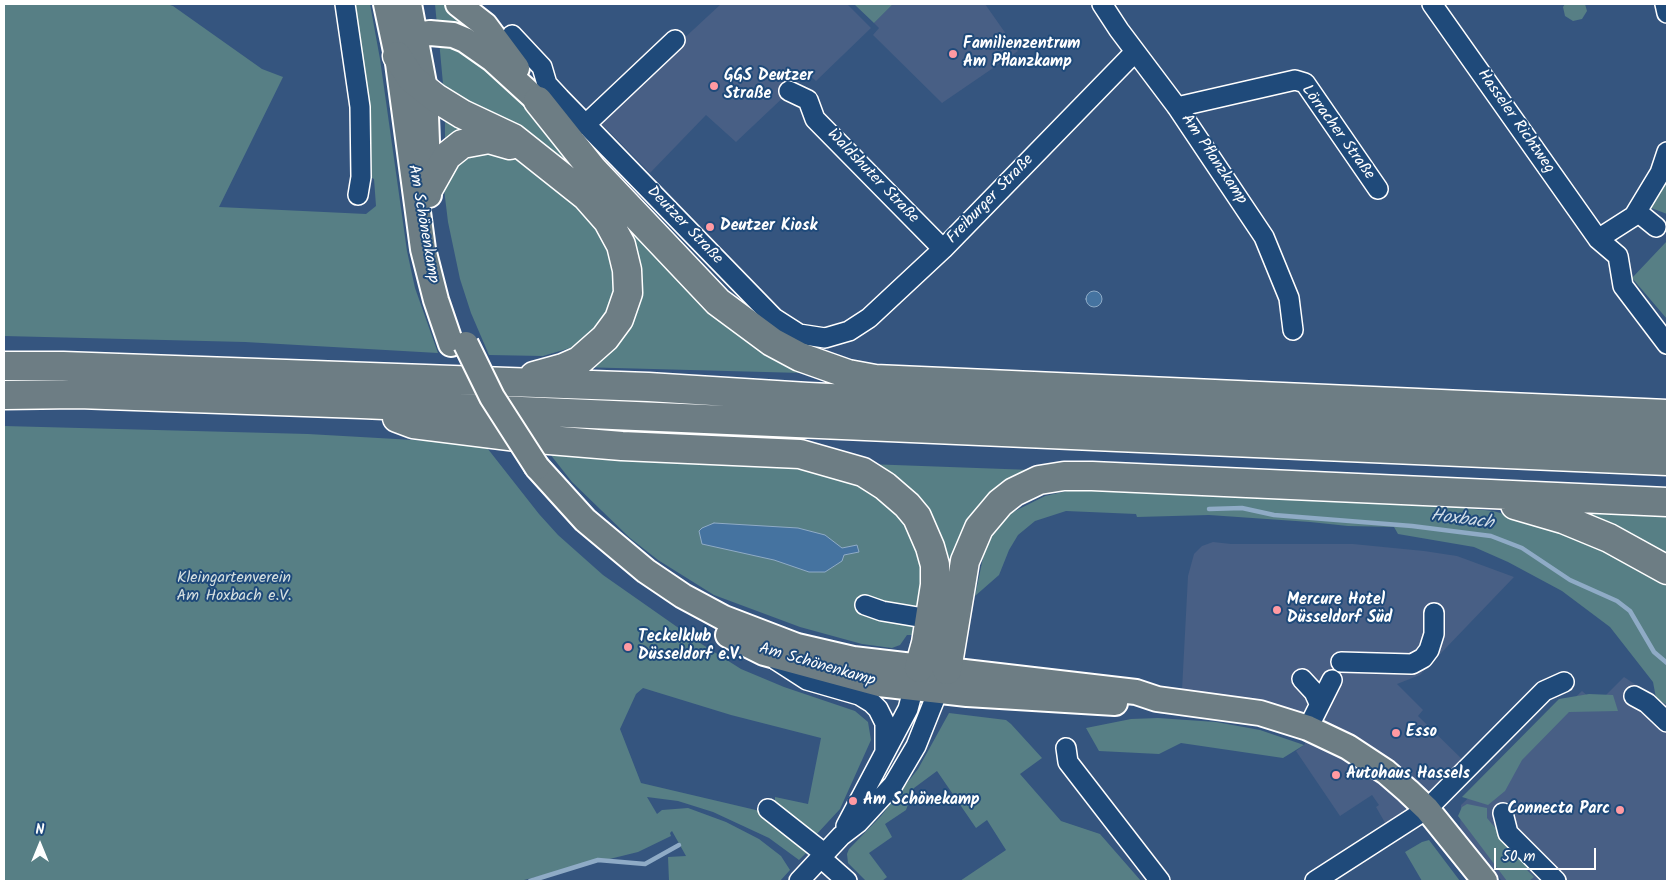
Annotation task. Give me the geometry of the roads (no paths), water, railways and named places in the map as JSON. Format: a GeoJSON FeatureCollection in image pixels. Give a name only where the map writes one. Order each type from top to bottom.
{"type":"FeatureCollection","features":[{"type":"Feature","properties":{"kind":"highway"},"geometry":{"type":"LineString","coordinates":[[397,56],[411,78],[425,89],[462,114],[513,138],[586,196],[608,220],[620,245],[627,270],[628,293],[619,319],[605,338],[590,353],[563,368],[507,382]]}},
{"type":"Feature","properties":{"kind":"highway"},"geometry":{"type":"LineString","coordinates":[[543,93],[593,170],[718,302],[772,342],[800,356],[848,374],[875,379],[1667,414]]}},
{"type":"Feature","properties":{"kind":"highway"},"geometry":{"type":"LineString","coordinates":[[429,188],[447,156],[454,149],[469,142],[483,139],[497,141],[539,158]]}},
{"type":"Feature","properties":{"kind":"highway"},"geometry":{"type":"LineString","coordinates":[[4,366],[63,366],[507,382],[1667,437]]}},
{"type":"Feature","properties":{"kind":"highway"},"geometry":{"type":"LineString","coordinates":[[808,397],[875,379]]}},
{"type":"Feature","properties":{"kind":"highway"},"geometry":{"type":"LineString","coordinates":[[4,395],[78,394],[361,404],[1667,461]]}},
{"type":"Feature","properties":{"kind":"highway"},"geometry":{"type":"LineString","coordinates":[[361,404],[413,424],[525,438],[622,446],[800,454],[863,472],[885,486],[907,505],[920,525],[935,566],[936,585],[930,619],[930,686]]}},
{"type":"Feature","properties":{"kind":"highway"},"geometry":{"type":"LineString","coordinates":[[930,686],[965,561],[979,528],[1000,503],[1014,492],[1039,480],[1064,476],[1092,476],[1667,502]]}},
{"type":"Feature","properties":{"kind":"highway"},"geometry":{"type":"LineString","coordinates":[[1447,491],[1500,500],[1563,519],[1609,538],[1667,570]]}},
{"type":"Feature","properties":{"kind":"main road","name":"Am Schönenkamp"},"geometry":{"type":"LineString","coordinates":[[386,4],[397,56],[423,249],[436,300],[529,467],[566,520],[627,573],[707,624],[764,653],[879,684],[1136,692],[1157,699],[1260,713],[1308,728],[1341,743],[1386,772],[1427,809],[1485,881]]}},
{"type":"Feature","properties":{"kind":"main road","name":"Am Schönenkamp"},"geometry":{"type":"LineString","coordinates":[[409,4],[425,89],[431,214],[441,270],[459,344]]}},
{"type":"Feature","properties":{"kind":"main road"},"geometry":{"type":"LineString","coordinates":[[458,4],[485,25],[513,73]]}},
{"type":"Feature","properties":{"kind":"main road"},"geometry":{"type":"LineString","coordinates":[[397,56],[404,43],[416,35],[430,33],[453,35],[477,46],[543,93]]}},
{"type":"Feature","properties":{"kind":"main road","name":"Am Schönenkamp"},"geometry":{"type":"LineString","coordinates":[[529,467],[555,489],[603,537],[683,596],[724,618],[817,651],[853,659],[930,686]]}},
{"type":"Feature","properties":{"kind":"street"},"geometry":{"type":"LineString","coordinates":[[345,4],[360,107],[361,177],[358,195]]}},
{"type":"Feature","properties":{"kind":"street","name":"Am Pflanzkamp"},"geometry":{"type":"LineString","coordinates":[[1102,4],[1135,52],[1177,107],[1264,236],[1289,298],[1293,330]]}},
{"type":"Feature","properties":{"kind":"street","name":"Hasseler Richtweg"},"geometry":{"type":"LineString","coordinates":[[1432,4],[1598,239],[1618,256],[1623,286],[1667,344]]}},
{"type":"Feature","properties":{"kind":"street"},"geometry":{"type":"LineString","coordinates":[[1665,4],[1667,13]]}},
{"type":"Feature","properties":{"kind":"street","name":"Deutzer Straße"},"geometry":{"type":"LineString","coordinates":[[512,35],[542,67],[543,93],[585,124],[774,318],[799,334],[813,338],[837,336]]}},
{"type":"Feature","properties":{"kind":"street"},"geometry":{"type":"LineString","coordinates":[[585,124],[675,40]]}},
{"type":"Feature","properties":{"kind":"street","name":"Freiburger Straße"},"geometry":{"type":"LineString","coordinates":[[837,336],[869,318],[943,249],[1135,52]]}},
{"type":"Feature","properties":{"kind":"street","name":"Lörracher Straße"},"geometry":{"type":"LineString","coordinates":[[1177,107],[1295,80],[1305,83],[1378,189]]}},
{"type":"Feature","properties":{"kind":"street","name":"Waldshuter Straße"},"geometry":{"type":"LineString","coordinates":[[789,91],[808,100],[815,119],[943,249]]}},
{"type":"Feature","properties":{"kind":"street"},"geometry":{"type":"LineString","coordinates":[[1634,216],[1660,173],[1667,152]]}},
{"type":"Feature","properties":{"kind":"street"},"geometry":{"type":"LineString","coordinates":[[1598,239],[1640,214],[1656,227]]}},
{"type":"Feature","properties":{"kind":"street"},"geometry":{"type":"LineString","coordinates":[[865,605],[882,611],[930,619]]}},
{"type":"Feature","properties":{"kind":"street"},"geometry":{"type":"LineString","coordinates":[[1341,662],[1412,664],[1423,658],[1429,650],[1434,634],[1434,614]]}},
{"type":"Feature","properties":{"kind":"street"},"geometry":{"type":"LineString","coordinates":[[764,653],[807,680],[859,695],[872,703],[878,709],[885,723],[885,756]]}},
{"type":"Feature","properties":{"kind":"street"},"geometry":{"type":"LineString","coordinates":[[1302,679],[1314,692],[1319,703]]}},
{"type":"Feature","properties":{"kind":"street"},"geometry":{"type":"LineString","coordinates":[[1308,728],[1332,680]]}},
{"type":"Feature","properties":{"kind":"street"},"geometry":{"type":"LineString","coordinates":[[1315,881],[1427,809],[1544,691],[1564,682]]}},
{"type":"Feature","properties":{"kind":"street"},"geometry":{"type":"LineString","coordinates":[[841,836],[885,756],[908,709],[930,686]]}},
{"type":"Feature","properties":{"kind":"street"},"geometry":{"type":"LineString","coordinates":[[799,881],[841,836],[858,823],[893,785],[916,746],[930,686]]}},
{"type":"Feature","properties":{"kind":"street"},"geometry":{"type":"LineString","coordinates":[[1634,696],[1647,703],[1667,722]]}},
{"type":"Feature","properties":{"kind":"street"},"geometry":{"type":"LineString","coordinates":[[1066,748],[1068,762],[1160,881]]}},
{"type":"Feature","properties":{"kind":"street"},"geometry":{"type":"LineString","coordinates":[[768,809],[823,856],[847,881]]}},
{"type":"Feature","properties":{"kind":"street"},"geometry":{"type":"LineString","coordinates":[[1503,813],[1508,833],[1556,881]]}},
{"type":"Feature","properties":{"kind":"waterway","name":"Hoxbach"},"geometry":{"type":"LineString","coordinates":[[1209,509],[1242,508],[1274,515],[1412,526],[1491,536],[1522,548],[1570,580],[1617,601],[1630,611],[1654,652],[1667,663]]}},
{"type":"Feature","properties":{"kind":"waterway","name":"Hoxbach"},"geometry":{"type":"LineString","coordinates":[[530,881],[598,860],[645,864],[679,845]]}},
{"type":"Feature","properties":{"kind":"place","name":"Familienzentrum Am Pflanzkamp"},"geometry":{"type":"Point","coordinates":[953,54]}},
{"type":"Feature","properties":{"kind":"place","name":"GGS Deutzer Straße"},"geometry":{"type":"Point","coordinates":[714,86]}},
{"type":"Feature","properties":{"kind":"place","name":"Deutzer Kiosk"},"geometry":{"type":"Point","coordinates":[710,227]}},
{"type":"Feature","properties":{"kind":"place","name":"Mercure Hotel Düsseldorf Süd"},"geometry":{"type":"Point","coordinates":[1277,610]}},
{"type":"Feature","properties":{"kind":"place","name":"Teckelklub Düsseldorf e.V."},"geometry":{"type":"Point","coordinates":[628,647]}},
{"type":"Feature","properties":{"kind":"place","name":"Esso"},"geometry":{"type":"Point","coordinates":[1396,733]}},
{"type":"Feature","properties":{"kind":"place","name":"Autohaus Hassels"},"geometry":{"type":"Point","coordinates":[1336,775]}},
{"type":"Feature","properties":{"kind":"place","name":"Am Schönekamp"},"geometry":{"type":"Point","coordinates":[853,801]}},
{"type":"Feature","properties":{"kind":"place","name":"Connecta Parc"},"geometry":{"type":"Point","coordinates":[1620,810]}},
{"type":"Feature","properties":{"kind":"park label","name":"Kleingartenverein Am Hoxbach e.V."},"geometry":{"type":"Point","coordinates":[234,588]}}]}
